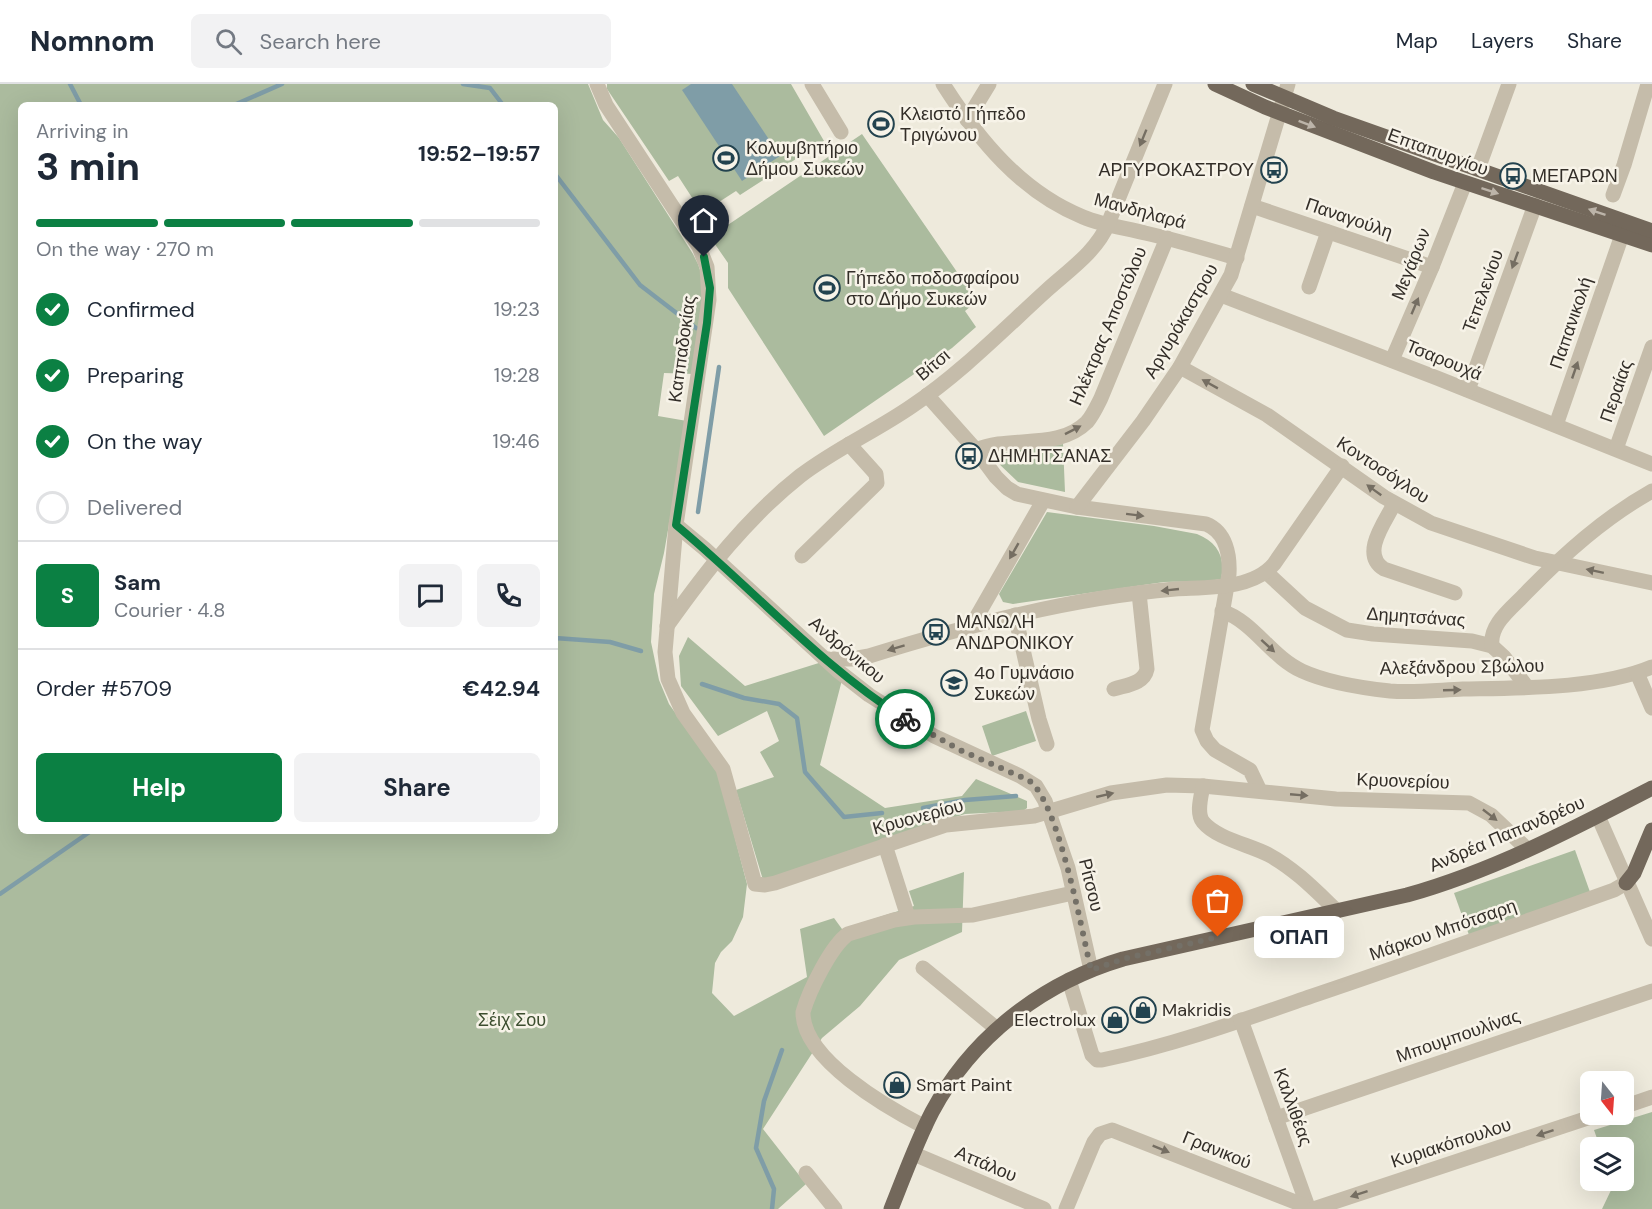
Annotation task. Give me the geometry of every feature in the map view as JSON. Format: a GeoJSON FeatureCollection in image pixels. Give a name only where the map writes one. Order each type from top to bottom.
{"type":"FeatureCollection","features":[{"type":"Feature","properties":{"kind":"main road","name":"Επταπυργίου"},"geometry":{"type":"LineString","coordinates":[[1215,84],[1281,113],[1465,183],[1652,245]]}},
{"type":"Feature","properties":{"kind":"main road","name":"Επταπυργίου"},"geometry":{"type":"LineString","coordinates":[[1253,84],[1286,91],[1333,118],[1652,231]]}},
{"type":"Feature","properties":{"kind":"main road","name":"Ανδρέα Παπανδρέου"},"geometry":{"type":"LineString","coordinates":[[891,1209],[925,1126],[951,1082],[973,1052],[997,1029],[1037,998],[1069,980],[1091,970],[1172,947],[1434,887],[1527,849],[1652,788]]}},
{"type":"Feature","properties":{"kind":"main road"},"geometry":{"type":"LineString","coordinates":[[1630,878],[1652,830]]}},
{"type":"Feature","properties":{"kind":"street","name":"Καππαδοκίας"},"geometry":{"type":"LineString","coordinates":[[597,84],[606,105],[699,247],[708,267],[710,288],[707,323],[676,525]]}},
{"type":"Feature","properties":{"kind":"street"},"geometry":{"type":"LineString","coordinates":[[812,84],[841,132]]}},
{"type":"Feature","properties":{"kind":"street","name":"Μανδηλαρά"},"geometry":{"type":"LineString","coordinates":[[943,84],[991,150],[1023,180],[1074,213],[1087,219],[1237,258]]}},
{"type":"Feature","properties":{"kind":"street"},"geometry":{"type":"LineString","coordinates":[[967,120],[989,84]]}},
{"type":"Feature","properties":{"kind":"street","name":"Βίτσι"},"geometry":{"type":"LineString","coordinates":[[666,627],[751,520],[782,492],[814,466],[927,395],[1005,329],[1102,238],[1165,84]]}},
{"type":"Feature","properties":{"kind":"street"},"geometry":{"type":"LineString","coordinates":[[1478,169],[1509,84]]}},
{"type":"Feature","properties":{"kind":"street"},"geometry":{"type":"LineString","coordinates":[[1613,195],[1627,157],[1648,84]]}},
{"type":"Feature","properties":{"kind":"street","name":"Αργυρόκαστρου"},"geometry":{"type":"LineString","coordinates":[[1077,507],[1137,429],[1180,367],[1221,295],[1237,258],[1286,91]]}},
{"type":"Feature","properties":{"kind":"street","name":"Μεγάρων"},"geometry":{"type":"LineString","coordinates":[[1392,360],[1465,183]]}},
{"type":"Feature","properties":{"kind":"street","name":"Τεπελενίου"},"geometry":{"type":"LineString","coordinates":[[1468,390],[1535,205]]}},
{"type":"Feature","properties":{"kind":"street","name":"Παναγούλη"},"geometry":{"type":"LineString","coordinates":[[1252,206],[1432,267]]}},
{"type":"Feature","properties":{"kind":"street"},"geometry":{"type":"LineString","coordinates":[[1309,287],[1328,232]]}},
{"type":"Feature","properties":{"kind":"street","name":"Παπανικολή"},"geometry":{"type":"LineString","coordinates":[[1556,425],[1622,235]]}},
{"type":"Feature","properties":{"kind":"street","name":"Ηλέκτρας Αποστόλου"},"geometry":{"type":"LineString","coordinates":[[976,450],[997,444],[1059,437],[1077,430],[1088,421],[1101,398],[1167,238]]}},
{"type":"Feature","properties":{"kind":"street","name":"Τσαρουχά"},"geometry":{"type":"LineString","coordinates":[[1221,295],[1392,360],[1652,464]]}},
{"type":"Feature","properties":{"kind":"street","name":"Περαίας"},"geometry":{"type":"LineString","coordinates":[[1616,449],[1652,346]]}},
{"type":"Feature","properties":{"kind":"street","name":"Κοντοσόγλου"},"geometry":{"type":"LineString","coordinates":[[1180,367],[1267,416],[1394,504],[1446,529],[1555,563],[1652,583]]}},
{"type":"Feature","properties":{"kind":"street"},"geometry":{"type":"LineString","coordinates":[[927,395],[1007,488],[1017,494],[1077,507],[1195,522],[1210,526],[1222,538],[1228,554],[1228,584],[1202,728],[1210,746],[1229,760],[1250,770],[1260,791]]}},
{"type":"Feature","properties":{"kind":"street"},"geometry":{"type":"LineString","coordinates":[[802,556],[877,483],[876,474],[849,444]]}},
{"type":"Feature","properties":{"kind":"street"},"geometry":{"type":"LineString","coordinates":[[825,658],[852,659],[869,656],[972,625],[1014,615],[1138,594],[1250,580],[1266,572],[1342,466]]}},
{"type":"Feature","properties":{"kind":"street"},"geometry":{"type":"LineString","coordinates":[[1527,687],[1504,657],[1492,646],[1494,630],[1555,563],[1610,518],[1652,491]]}},
{"type":"Feature","properties":{"kind":"street"},"geometry":{"type":"LineString","coordinates":[[972,625],[1043,501]]}},
{"type":"Feature","properties":{"kind":"street"},"geometry":{"type":"LineString","coordinates":[[1394,504],[1376,539],[1374,549],[1376,562],[1384,569],[1455,593]]}},
{"type":"Feature","properties":{"kind":"street"},"geometry":{"type":"LineString","coordinates":[[676,525],[717,560]]}},
{"type":"Feature","properties":{"kind":"street","name":"Κρυονερίου"},"geometry":{"type":"LineString","coordinates":[[676,525],[666,627],[665,662],[671,689],[683,713],[725,774],[755,884],[775,883],[946,825],[1034,816],[1129,789],[1167,785],[1203,786],[1336,799],[1469,803],[1491,815],[1527,849]]}},
{"type":"Feature","properties":{"kind":"street","name":"Ανδρόνικου"},"geometry":{"type":"LineString","coordinates":[[717,560],[869,695],[960,750],[1031,782],[1041,792],[1049,811]]}},
{"type":"Feature","properties":{"kind":"street","name":"Δημητσάνας"},"geometry":{"type":"LineString","coordinates":[[1266,572],[1305,608],[1347,630],[1472,641],[1492,646]]}},
{"type":"Feature","properties":{"kind":"street"},"geometry":{"type":"LineString","coordinates":[[1114,689],[1139,681],[1145,676],[1147,669],[1138,594]]}},
{"type":"Feature","properties":{"kind":"street","name":"Αλεξάνδρου Σβώλου"},"geometry":{"type":"LineString","coordinates":[[1222,611],[1238,618],[1293,666],[1320,677],[1393,691],[1527,687],[1599,681],[1637,673],[1652,667]]}},
{"type":"Feature","properties":{"kind":"street"},"geometry":{"type":"LineString","coordinates":[[1014,615],[1047,744]]}},
{"type":"Feature","properties":{"kind":"street"},"geometry":{"type":"LineString","coordinates":[[1637,673],[1652,708]]}},
{"type":"Feature","properties":{"kind":"street"},"geometry":{"type":"LineString","coordinates":[[1229,760],[1239,789]]}},
{"type":"Feature","properties":{"kind":"street"},"geometry":{"type":"LineString","coordinates":[[1203,786],[1200,817],[1204,824],[1223,836],[1269,855],[1293,870],[1337,911]]}},
{"type":"Feature","properties":{"kind":"street","name":"Ρίτσου"},"geometry":{"type":"LineString","coordinates":[[1049,811],[1068,868],[1091,970]]}},
{"type":"Feature","properties":{"kind":"street"},"geometry":{"type":"LineString","coordinates":[[1598,816],[1630,878],[1652,939]]}},
{"type":"Feature","properties":{"kind":"street"},"geometry":{"type":"LineString","coordinates":[[885,845],[908,917]]}},
{"type":"Feature","properties":{"kind":"street","name":"Μάρκου Μπότσαρη"},"geometry":{"type":"LineString","coordinates":[[1069,980],[1092,1055],[1098,1060],[1114,1058],[1241,1020],[1498,932],[1614,890],[1630,878]]}},
{"type":"Feature","properties":{"kind":"street"},"geometry":{"type":"LineString","coordinates":[[925,1126],[866,1091],[833,1066],[812,1039],[803,1016],[805,1006],[830,955],[842,938],[859,930],[908,917],[973,915],[1073,893]]}},
{"type":"Feature","properties":{"kind":"street"},"geometry":{"type":"LineString","coordinates":[[923,968],[997,1029]]}},
{"type":"Feature","properties":{"kind":"street","name":"Μπουμπουλίνας"},"geometry":{"type":"LineString","coordinates":[[1276,1118],[1652,991]]}},
{"type":"Feature","properties":{"kind":"street","name":"Καλλιθέας"},"geometry":{"type":"LineString","coordinates":[[1241,1020],[1311,1208]]}},
{"type":"Feature","properties":{"kind":"street"},"geometry":{"type":"LineString","coordinates":[[1634,1103],[1652,1097]]}},
{"type":"Feature","properties":{"kind":"street","name":"Κυριακόπουλου"},"geometry":{"type":"LineString","coordinates":[[1311,1208],[1580,1121]]}},
{"type":"Feature","properties":{"kind":"street","name":"Γρανικού"},"geometry":{"type":"LineString","coordinates":[[1066,1209],[1094,1142],[1106,1131],[1119,1132],[1282,1204],[1311,1208]]}},
{"type":"Feature","properties":{"kind":"street","name":"Αττάλου"},"geometry":{"type":"LineString","coordinates":[[914,1154],[1044,1209]]}},
{"type":"Feature","properties":{"kind":"street"},"geometry":{"type":"LineString","coordinates":[[806,1173],[835,1209]]}},
{"type":"Feature","properties":{"kind":"green space","name":"Σέιχ Σου"},"geometry":{"type":"Polygon","coordinates":[[[0,84],[588,84],[603,120],[619,138],[693,254],[704,282],[694,374],[664,373],[658,416],[687,421],[664,553],[654,594],[651,642],[659,680],[669,704],[718,773],[747,884],[743,917],[732,941],[721,952],[715,963],[712,993],[734,1016],[807,977],[800,929],[834,918],[842,929],[914,906],[909,891],[964,872],[962,932],[899,960],[860,1006],[822,1038],[763,1129],[806,1184],[778,1209],[0,1209],[0,84]]]}},
{"type":"Feature","properties":{"kind":"green space","name":"Κολυμβητήριο Δήμου Συκεών"},"geometry":{"type":"Polygon","coordinates":[[[607,84],[791,84],[824,141],[740,195],[736,191],[702,213],[678,176],[669,181],[607,89],[607,84]]]}},
{"type":"Feature","properties":{"kind":"green space"},"geometry":{"type":"Polygon","coordinates":[[[862,134],[977,301],[965,311],[976,327],[952,348],[824,436],[728,288],[728,263],[710,237],[862,134]]]}},
{"type":"Feature","properties":{"kind":"green space"},"geometry":{"type":"Polygon","coordinates":[[[1063,444],[1065,492],[1018,482],[996,461],[997,456],[1012,450],[1063,444]]]}},
{"type":"Feature","properties":{"kind":"green space"},"geometry":{"type":"Polygon","coordinates":[[[1047,512],[1197,534],[1210,541],[1218,551],[1222,564],[1221,579],[1164,582],[1013,604],[1003,602],[999,594],[1047,512]]]}},
{"type":"Feature","properties":{"kind":"green space"},"geometry":{"type":"Polygon","coordinates":[[[688,637],[745,686],[822,662],[842,680],[820,765],[885,808],[962,796],[976,779],[1027,801],[1027,808],[1023,811],[965,814],[763,880],[736,790],[774,777],[760,752],[779,741],[767,711],[718,736],[681,686],[679,656],[688,637]]]}},
{"type":"Feature","properties":{"kind":"green space"},"geometry":{"type":"Polygon","coordinates":[[[1026,711],[1036,741],[992,756],[982,726],[1026,711]]]}},
{"type":"Feature","properties":{"kind":"green space"},"geometry":{"type":"Polygon","coordinates":[[[1575,850],[1590,892],[1469,935],[1454,893],[1575,850]]]}},
{"type":"Feature","properties":{"kind":"green space"},"geometry":{"type":"Polygon","coordinates":[[[1652,1112],[1652,1209],[1602,1209],[1611,1191],[1634,1191],[1634,1137],[1596,1137],[1594,1130],[1610,1125],[1634,1125],[1634,1118],[1652,1112]]]}},
{"type":"Feature","properties":{"kind":"water"},"geometry":{"type":"Polygon","coordinates":[[[691,84],[732,84],[780,156],[742,181],[682,90],[691,84]]]}},
{"type":"Feature","properties":{"kind":"waterway"},"geometry":{"type":"LineString","coordinates":[[70,84],[79,102]]}},
{"type":"Feature","properties":{"kind":"waterway"},"geometry":{"type":"LineString","coordinates":[[241,102],[282,84]]}},
{"type":"Feature","properties":{"kind":"waterway"},"geometry":{"type":"LineString","coordinates":[[463,84],[490,88],[501,102]]}},
{"type":"Feature","properties":{"kind":"waterway"},"geometry":{"type":"LineString","coordinates":[[558,178],[640,285],[696,328]]}},
{"type":"Feature","properties":{"kind":"waterway"},"geometry":{"type":"LineString","coordinates":[[698,512],[719,367]]}},
{"type":"Feature","properties":{"kind":"waterway"},"geometry":{"type":"LineString","coordinates":[[558,638],[610,642],[641,651]]}},
{"type":"Feature","properties":{"kind":"waterway"},"geometry":{"type":"LineString","coordinates":[[702,684],[744,698],[779,704],[797,718],[805,772],[844,817],[882,813]]}},
{"type":"Feature","properties":{"kind":"waterway"},"geometry":{"type":"LineString","coordinates":[[923,808],[965,800],[1016,796]]}},
{"type":"Feature","properties":{"kind":"waterway"},"geometry":{"type":"LineString","coordinates":[[0,894],[87,834]]}},
{"type":"Feature","properties":{"kind":"waterway"},"geometry":{"type":"LineString","coordinates":[[772,1209],[774,1189],[756,1148],[764,1101],[782,1050]]}},
{"type":"Feature","properties":{"kind":"way so far"},"geometry":{"type":"LineString","coordinates":[[905,719],[960,750],[1028,780],[1038,788],[1046,801],[1068,868],[1091,970],[1123,959],[1218,937]]}},
{"type":"Feature","properties":{"kind":"place","name":"Κλειστό Γήπεδο Τριγώνου"},"geometry":{"type":"Point","coordinates":[881,124]}},
{"type":"Feature","properties":{"kind":"place","name":"Κολυμβητήριο Δήμου Συκεών"},"geometry":{"type":"Point","coordinates":[726,158]}},
{"type":"Feature","properties":{"kind":"place","name":"ΑΡΓΥΡΟΚΑΣΤΡΟΥ"},"geometry":{"type":"Point","coordinates":[1274,170]}},
{"type":"Feature","properties":{"kind":"place","name":"ΜΕΓΑΡΩΝ"},"geometry":{"type":"Point","coordinates":[1513,176]}},
{"type":"Feature","properties":{"kind":"place","name":"Γήπεδο ποδοσφαίρου στο Δήμο Συκεών"},"geometry":{"type":"Point","coordinates":[827,288]}},
{"type":"Feature","properties":{"kind":"place","name":"ΔΗΜΗΤΣΑΝΑΣ"},"geometry":{"type":"Point","coordinates":[969,456]}},
{"type":"Feature","properties":{"kind":"place","name":"ΜΑΝΩΛΗ ΑΝΔΡΟΝΙΚΟΥ"},"geometry":{"type":"Point","coordinates":[936,632]}},
{"type":"Feature","properties":{"kind":"place","name":"4ο Γυμνάσιο Συκεών"},"geometry":{"type":"Point","coordinates":[954,683]}},
{"type":"Feature","properties":{"kind":"place","name":"ΟΠΑΠ"},"geometry":{"type":"Point","coordinates":[1218,937]}},
{"type":"Feature","properties":{"kind":"place","name":"Makridis"},"geometry":{"type":"Point","coordinates":[1143,1010]}},
{"type":"Feature","properties":{"kind":"place","name":"Electrolux"},"geometry":{"type":"Point","coordinates":[1115,1020]}},
{"type":"Feature","properties":{"kind":"place","name":"Smart Paint"},"geometry":{"type":"Point","coordinates":[897,1085]}},
{"type":"Feature","properties":{"kind":"route"},"geometry":{"type":"LineString","coordinates":[[704,257],[708,267],[710,288],[707,323],[676,525],[837,670],[905,719]]}}]}
